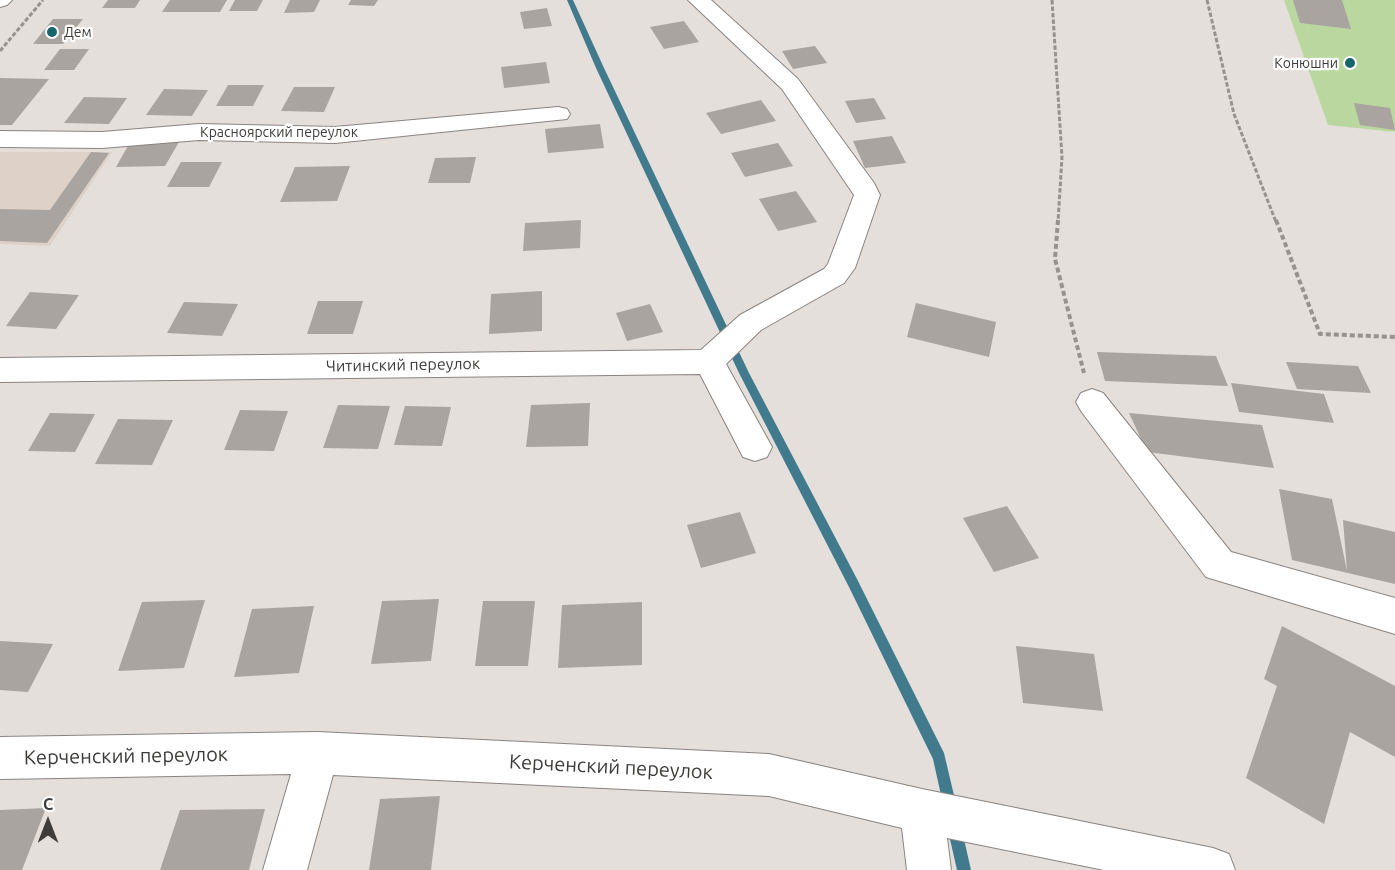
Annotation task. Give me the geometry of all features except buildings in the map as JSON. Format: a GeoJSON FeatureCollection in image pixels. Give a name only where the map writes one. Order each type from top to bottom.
{"type":"FeatureCollection","features":[{"type":"Feature","properties":{"kind":"street"},"geometry":{"type":"LineString","coordinates":[[699,0],[790,84],[867,195],[841,268],[834,276],[752,320],[716,353],[754,447]]}},
{"type":"Feature","properties":{"kind":"street","name":"Красноярский переулок"},"geometry":{"type":"LineString","coordinates":[[0,139],[102,140],[199,132],[334,135],[558,114]]}},
{"type":"Feature","properties":{"kind":"street","name":"Читинский переулок"},"geometry":{"type":"LineString","coordinates":[[0,370],[716,353]]}},
{"type":"Feature","properties":{"kind":"street"},"geometry":{"type":"LineString","coordinates":[[1092,402],[1219,565],[1395,616]]}},
{"type":"Feature","properties":{"kind":"street"},"geometry":{"type":"LineString","coordinates":[[285,870],[318,753]]}},
{"type":"Feature","properties":{"kind":"street","name":"Керченский переулок"},"geometry":{"type":"LineString","coordinates":[[0,758],[318,753],[769,775],[922,811],[1213,870]]}},
{"type":"Feature","properties":{"kind":"street"},"geometry":{"type":"LineString","coordinates":[[922,811],[929,870]]}},
{"type":"Feature","properties":{"kind":"path"},"geometry":{"type":"LineString","coordinates":[[0,51],[43,0]]}},
{"type":"Feature","properties":{"kind":"path"},"geometry":{"type":"LineString","coordinates":[[1052,0],[1062,158],[1055,259],[1092,402]]}},
{"type":"Feature","properties":{"kind":"path"},"geometry":{"type":"LineString","coordinates":[[1207,0],[1234,114],[1320,334],[1395,337]]}},
{"type":"Feature","properties":{"kind":"shaded area"},"geometry":{"type":"Polygon","coordinates":[[[0,152],[112,152],[50,246],[0,244],[0,152]]]}},
{"type":"Feature","properties":{"kind":"green space","name":"Конюшни"},"geometry":{"type":"Polygon","coordinates":[[[1284,0],[1395,0],[1395,132],[1328,125],[1284,0]]]}},
{"type":"Feature","properties":{"kind":"waterway"},"geometry":{"type":"LineString","coordinates":[[570,0],[744,373],[853,583],[939,758],[950,808]]}},
{"type":"Feature","properties":{"kind":"waterway"},"geometry":{"type":"LineString","coordinates":[[954,826],[964,870]]}},
{"type":"Feature","properties":{"kind":"place","name":"Дем"},"geometry":{"type":"Point","coordinates":[52,32]}},
{"type":"Feature","properties":{"kind":"place","name":"Конюшни"},"geometry":{"type":"Point","coordinates":[1350,63]}}]}
